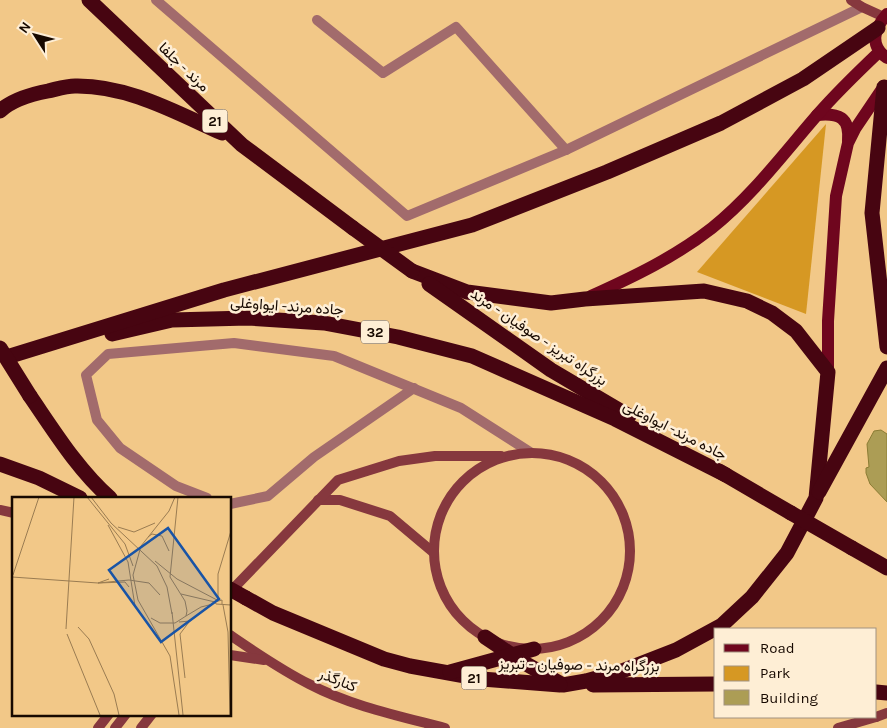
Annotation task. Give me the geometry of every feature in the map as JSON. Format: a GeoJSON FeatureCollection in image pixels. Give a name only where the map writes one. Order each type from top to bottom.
{"type":"FeatureCollection","features":[{"type":"Feature","properties":{"kind":"highway","name":"مرند - جلفا"},"geometry":{"type":"LineString","coordinates":[[89,0],[233,137],[412,271]]}},
{"type":"Feature","properties":{"kind":"highway"},"geometry":{"type":"LineString","coordinates":[[109,497],[68,450],[2,355],[224,290],[472,225],[607,172],[721,123],[803,79],[883,20]]}},
{"type":"Feature","properties":{"kind":"highway"},"geometry":{"type":"LineString","coordinates":[[885,85],[872,214],[887,348]]}},
{"type":"Feature","properties":{"kind":"highway"},"geometry":{"type":"LineString","coordinates":[[0,111],[7,104],[39,92],[74,86],[110,89],[151,101],[233,137]]}},
{"type":"Feature","properties":{"kind":"highway"},"geometry":{"type":"LineString","coordinates":[[412,271],[467,292],[551,303],[704,291],[747,301],[772,313],[796,330],[828,372],[816,498]]}},
{"type":"Feature","properties":{"kind":"highway","name":"بزرگراه تبریز - صوفیان - مرند"},"geometry":{"type":"LineString","coordinates":[[412,271],[551,370],[726,475]]}},
{"type":"Feature","properties":{"kind":"highway","name":"جاده مرند- ایواوغلی"},"geometry":{"type":"LineString","coordinates":[[2,355],[172,320],[248,318],[324,323],[398,337],[472,356],[615,419],[726,475]]}},
{"type":"Feature","properties":{"kind":"highway"},"geometry":{"type":"LineString","coordinates":[[716,628],[752,597],[787,553],[887,368]]}},
{"type":"Feature","properties":{"kind":"highway"},"geometry":{"type":"LineString","coordinates":[[0,464],[39,478],[78,497]]}},
{"type":"Feature","properties":{"kind":"highway","name":"21"},"geometry":{"type":"LineString","coordinates":[[726,475],[887,568]]}},
{"type":"Feature","properties":{"kind":"highway","name":"بزرگراه مرند - صوفیان - تبریز"},"geometry":{"type":"LineString","coordinates":[[231,591],[273,613],[384,659],[446,673],[482,679],[563,685],[714,684]]}},
{"type":"Feature","properties":{"kind":"highway"},"geometry":{"type":"LineString","coordinates":[[484,637],[563,685],[622,672],[676,650],[714,629]]}},
{"type":"Feature","properties":{"kind":"highway"},"geometry":{"type":"LineString","coordinates":[[446,673],[534,649]]}},
{"type":"Feature","properties":{"kind":"main road"},"geometry":{"type":"LineString","coordinates":[[585,299],[633,277],[671,256],[713,227],[762,181],[817,115],[883,55],[875,41],[883,20]]}},
{"type":"Feature","properties":{"kind":"main road"},"geometry":{"type":"LineString","coordinates":[[848,143],[855,129],[885,85]]}},
{"type":"Feature","properties":{"kind":"main road"},"geometry":{"type":"LineString","coordinates":[[817,115],[829,114],[843,119],[848,128],[848,143],[836,196],[828,321],[828,372]]}},
{"type":"Feature","properties":{"kind":"street"},"geometry":{"type":"LineString","coordinates":[[156,0],[407,216],[566,150],[862,7]]}},
{"type":"Feature","properties":{"kind":"street"},"geometry":{"type":"LineString","coordinates":[[851,0],[883,20]]}},
{"type":"Feature","properties":{"kind":"street"},"geometry":{"type":"LineString","coordinates":[[317,20],[383,73],[456,27],[566,150]]}},
{"type":"Feature","properties":{"kind":"street"},"geometry":{"type":"LineString","coordinates":[[204,497],[176,486],[120,448],[97,420],[86,375],[108,354],[234,343],[334,356],[461,408],[530,452]]}},
{"type":"Feature","properties":{"kind":"street"},"geometry":{"type":"LineString","coordinates":[[231,504],[268,496],[314,457],[414,388]]}},
{"type":"Feature","properties":{"kind":"street"},"geometry":{"type":"LineString","coordinates":[[231,590],[338,480],[398,461],[435,456],[505,456],[530,452],[556,455],[580,464],[600,479],[616,500],[626,523],[630,548],[628,574],[618,598],[603,619],[583,635],[559,645],[534,649],[508,646],[484,637],[464,622],[448,602],[438,579],[434,554],[436,528],[446,504],[461,483],[481,466],[505,456]]}},
{"type":"Feature","properties":{"kind":"street"},"geometry":{"type":"LineString","coordinates":[[318,500],[340,500],[390,516],[434,554]]}},
{"type":"Feature","properties":{"kind":"street","name":"کنارگذر"},"geometry":{"type":"LineString","coordinates":[[231,636],[268,661],[309,685],[372,710],[445,728]]}},
{"type":"Feature","properties":{"kind":"street"},"geometry":{"type":"LineString","coordinates":[[231,655],[268,661]]}},
{"type":"Feature","properties":{"kind":"street"},"geometry":{"type":"LineString","coordinates":[[98,728],[107,716]]}},
{"type":"Feature","properties":{"kind":"street"},"geometry":{"type":"LineString","coordinates":[[115,728],[124,716]]}},
{"type":"Feature","properties":{"kind":"street"},"geometry":{"type":"LineString","coordinates":[[141,728],[150,716]]}},
{"type":"Feature","properties":{"kind":"street"},"geometry":{"type":"LineString","coordinates":[[838,728],[873,718]]}},
{"type":"Feature","properties":{"kind":"green space"},"geometry":{"type":"Polygon","coordinates":[[[826,124],[806,314],[697,272],[826,124]]]}},
{"type":"Feature","properties":{"kind":"building"},"geometry":{"type":"Polygon","coordinates":[[[881,430],[887,434],[887,502],[870,484],[866,473],[866,468],[869,467],[867,444],[874,431],[881,430]]]}}]}
